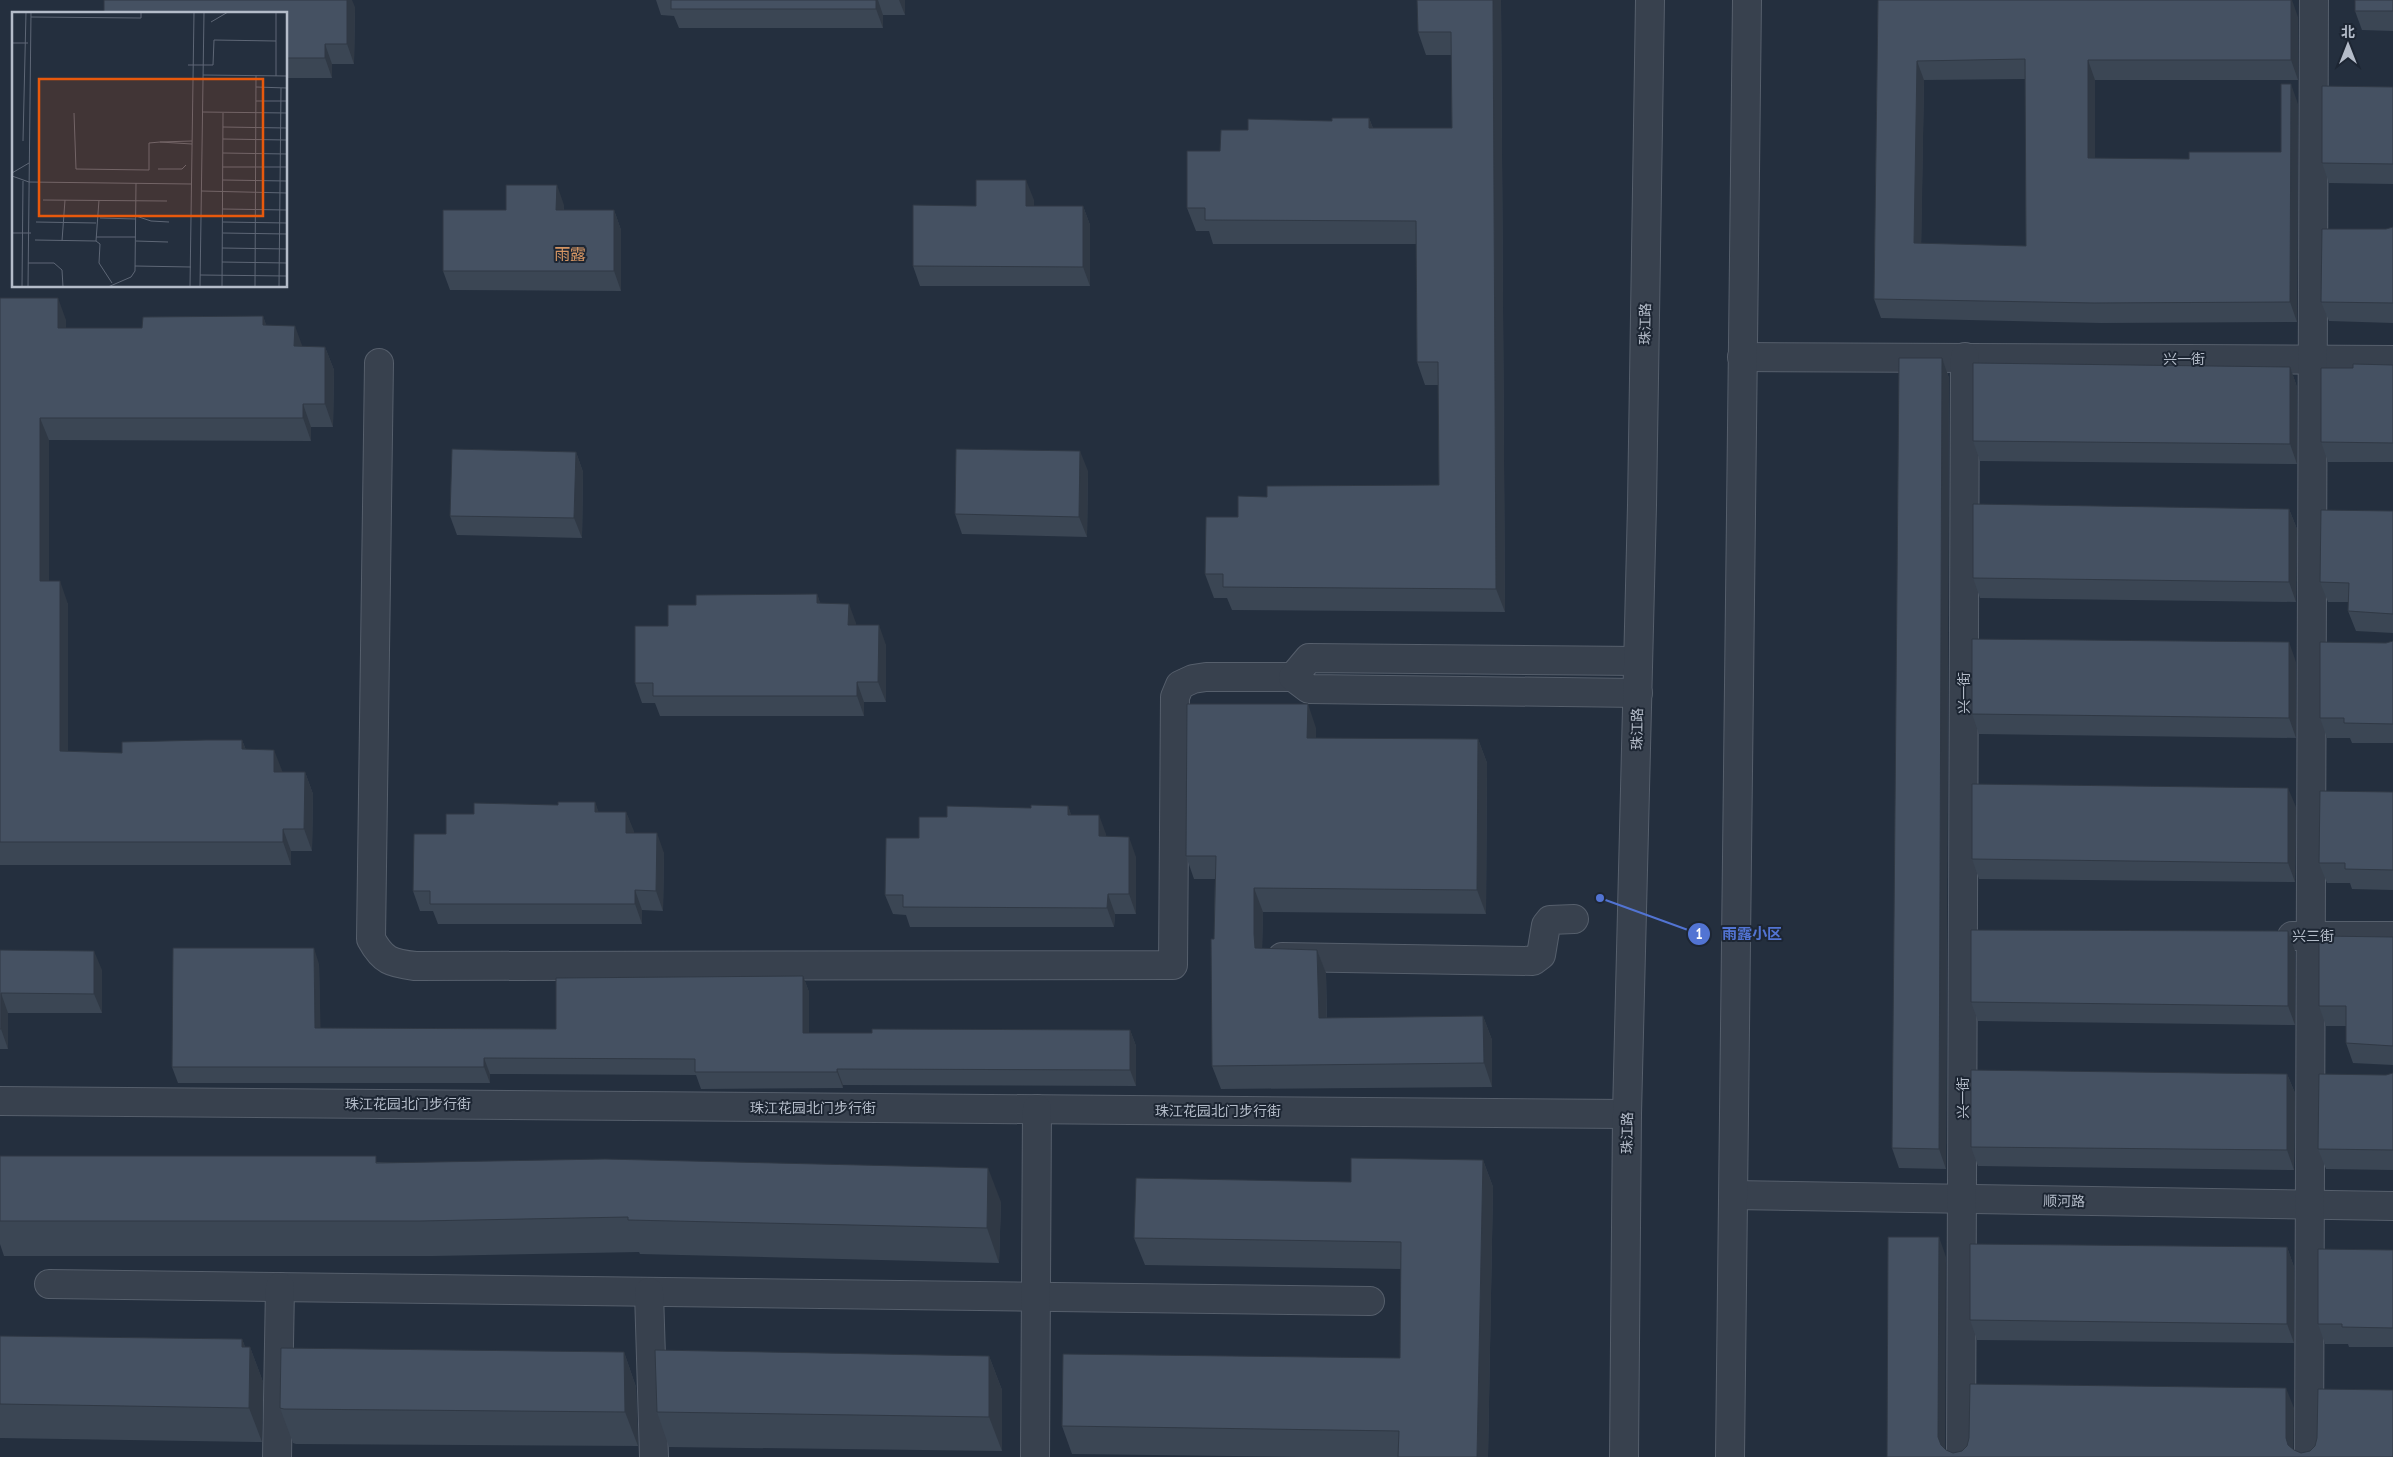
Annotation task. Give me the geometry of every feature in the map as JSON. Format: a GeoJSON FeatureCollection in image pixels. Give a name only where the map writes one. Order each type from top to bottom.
{"type":"FeatureCollection","features":[{"type":"Feature","properties":{"kind":"street","name":"珠江路"},"geometry":{"type":"LineString","coordinates":[[1624,1457],[1627,1114],[1638,693],[1650,0]]}},
{"type":"Feature","properties":{"kind":"street"},"geometry":{"type":"LineString","coordinates":[[1730,1457],[1742,357],[1748,0]]}},
{"type":"Feature","properties":{"kind":"street"},"geometry":{"type":"LineString","coordinates":[[2308,1457],[2299,1391],[2309,1205],[2300,1078],[2310,936],[2301,792],[2301,646],[2302,513],[2312,360],[2314,0]]}},
{"type":"Feature","properties":{"kind":"street"},"geometry":{"type":"LineString","coordinates":[[2313,90],[2343,90]]}},
{"type":"Feature","properties":{"kind":"street"},"geometry":{"type":"LineString","coordinates":[[2313,232],[2339,233]]}},
{"type":"Feature","properties":{"kind":"street"},"geometry":{"type":"LineString","coordinates":[[1742,357],[1965,357]]}},
{"type":"Feature","properties":{"kind":"street","name":"兴一街"},"geometry":{"type":"LineString","coordinates":[[1961,1457],[1971,1387],[1963,1199],[1973,1074],[1975,508],[1965,357],[2393,360]]}},
{"type":"Feature","properties":{"kind":"street"},"geometry":{"type":"LineString","coordinates":[[379,362],[371,939],[379,954],[394,963],[415,966],[1173,965],[1175,697],[1180,685],[1193,679],[1206,677],[1293,676],[1309,689],[1638,693]]}},
{"type":"Feature","properties":{"kind":"street"},"geometry":{"type":"LineString","coordinates":[[2302,513],[2339,514]]}},
{"type":"Feature","properties":{"kind":"street"},"geometry":{"type":"LineString","coordinates":[[2301,646],[2338,646]]}},
{"type":"Feature","properties":{"kind":"street"},"geometry":{"type":"LineString","coordinates":[[1293,676],[1309,658],[1638,661]]}},
{"type":"Feature","properties":{"kind":"street"},"geometry":{"type":"LineString","coordinates":[[2301,792],[2338,792]]}},
{"type":"Feature","properties":{"kind":"street"},"geometry":{"type":"LineString","coordinates":[[1278,957],[1533,961],[1541,955],[1546,926],[1550,920],[1574,919]]}},
{"type":"Feature","properties":{"kind":"street","name":"兴三街"},"geometry":{"type":"LineString","coordinates":[[2270,936],[2393,936]]}},
{"type":"Feature","properties":{"kind":"street"},"geometry":{"type":"LineString","coordinates":[[2300,1078],[2338,1078]]}},
{"type":"Feature","properties":{"kind":"street","name":"珠江花园北门步行街"},"geometry":{"type":"LineString","coordinates":[[0,1101],[1627,1114]]}},
{"type":"Feature","properties":{"kind":"street"},"geometry":{"type":"LineString","coordinates":[[1035,1457],[1037,1109]]}},
{"type":"Feature","properties":{"kind":"street","name":"顺河路"},"geometry":{"type":"LineString","coordinates":[[1734,1195],[2393,1206]]}},
{"type":"Feature","properties":{"kind":"street"},"geometry":{"type":"LineString","coordinates":[[49,1284],[1370,1301]]}},
{"type":"Feature","properties":{"kind":"street"},"geometry":{"type":"LineString","coordinates":[[277,1457],[280,1287]]}},
{"type":"Feature","properties":{"kind":"street"},"geometry":{"type":"LineString","coordinates":[[649,1292],[654,1457]]}},
{"type":"Feature","properties":{"kind":"street"},"geometry":{"type":"LineString","coordinates":[[2299,1391],[2337,1392]]}},
{"type":"Feature","properties":{"kind":"building"},"geometry":{"type":"Polygon","coordinates":[[[104,0],[347,0],[347,44],[325,44],[325,58],[288,58],[288,12],[104,12],[104,0]]]}},
{"type":"Feature","properties":{"kind":"building"},"geometry":{"type":"Polygon","coordinates":[[[671,0],[876,0],[876,9],[671,9],[671,0]]]}},
{"type":"Feature","properties":{"kind":"building"},"geometry":{"type":"Polygon","coordinates":[[[1417,0],[1493,0],[1496,589],[1223,587],[1223,574],[1205,574],[1206,517],[1238,517],[1238,496],[1267,497],[1267,486],[1439,485],[1438,362],[1417,362],[1416,221],[1205,220],[1205,208],[1187,208],[1187,151],[1220,151],[1221,130],[1248,130],[1248,119],[1332,121],[1332,118],[1369,118],[1369,128],[1452,128],[1451,32],[1418,32],[1417,0]]]}},
{"type":"Feature","properties":{"kind":"building"},"geometry":{"type":"Polygon","coordinates":[[[1878,0],[2291,0],[2291,60],[2088,60],[2088,158],[2189,159],[2189,152],[2281,152],[2281,84],[2291,84],[2290,302],[2094,303],[1874,299],[1878,0]],[[2025,59],[1917,61],[1914,243],[2026,246],[2025,59]]]}},
{"type":"Feature","properties":{"kind":"building"},"geometry":{"type":"Polygon","coordinates":[[[2355,0],[2393,0],[2393,11],[2355,11],[2355,0]]]}},
{"type":"Feature","properties":{"kind":"building"},"geometry":{"type":"Polygon","coordinates":[[[2322,86],[2393,87],[2393,164],[2322,163],[2322,86]]]}},
{"type":"Feature","properties":{"kind":"building"},"geometry":{"type":"Polygon","coordinates":[[[976,180],[1026,180],[1026,206],[1083,206],[1083,267],[913,266],[913,205],[976,206],[976,180]]]}},
{"type":"Feature","properties":{"kind":"building"},"geometry":{"type":"Polygon","coordinates":[[[506,185],[557,185],[556,210],[614,210],[614,271],[443,271],[443,210],[506,210],[506,185]]]}},
{"type":"Feature","properties":{"kind":"building"},"geometry":{"type":"Polygon","coordinates":[[[2393,227],[2393,303],[2321,302],[2322,229],[2386,229],[2393,227]]]}},
{"type":"Feature","properties":{"kind":"building"},"geometry":{"type":"Polygon","coordinates":[[[0,298],[58,298],[58,328],[142,328],[143,317],[263,316],[263,325],[295,326],[294,346],[325,347],[325,404],[303,404],[303,418],[40,418],[40,581],[60,581],[60,751],[122,753],[122,742],[206,740],[242,740],[242,749],[274,750],[274,772],[305,772],[304,829],[283,829],[283,842],[0,842],[0,298]]]}},
{"type":"Feature","properties":{"kind":"building"},"geometry":{"type":"Polygon","coordinates":[[[1899,358],[1942,358],[1939,1149],[1892,1148],[1899,358]]]}},
{"type":"Feature","properties":{"kind":"building"},"geometry":{"type":"Polygon","coordinates":[[[1973,363],[2290,367],[2290,444],[1973,441],[1973,363]]]}},
{"type":"Feature","properties":{"kind":"building"},"geometry":{"type":"Polygon","coordinates":[[[2353,364],[2393,365],[2393,443],[2321,442],[2321,368],[2353,368],[2353,364]]]}},
{"type":"Feature","properties":{"kind":"building"},"geometry":{"type":"Polygon","coordinates":[[[452,449],[576,452],[574,518],[450,516],[452,449]]]}},
{"type":"Feature","properties":{"kind":"building"},"geometry":{"type":"Polygon","coordinates":[[[956,449],[1080,451],[1079,517],[955,514],[956,449]]]}},
{"type":"Feature","properties":{"kind":"building"},"geometry":{"type":"Polygon","coordinates":[[[1973,504],[2289,509],[2289,582],[1973,578],[1973,504]]]}},
{"type":"Feature","properties":{"kind":"building"},"geometry":{"type":"Polygon","coordinates":[[[2321,510],[2393,511],[2393,614],[2348,611],[2349,583],[2320,582],[2321,510]]]}},
{"type":"Feature","properties":{"kind":"building"},"geometry":{"type":"Polygon","coordinates":[[[817,594],[817,603],[849,604],[848,625],[879,625],[878,682],[857,682],[857,696],[653,696],[653,683],[635,683],[635,626],[668,626],[668,605],[696,605],[696,595],[817,594]]]}},
{"type":"Feature","properties":{"kind":"building"},"geometry":{"type":"Polygon","coordinates":[[[1972,639],[2289,642],[2289,718],[1972,714],[1972,639]]]}},
{"type":"Feature","properties":{"kind":"building"},"geometry":{"type":"Polygon","coordinates":[[[2393,641],[2393,724],[2344,723],[2344,718],[2320,718],[2320,642],[2386,643],[2393,641]]]}},
{"type":"Feature","properties":{"kind":"building"},"geometry":{"type":"Polygon","coordinates":[[[1187,704],[1308,704],[1307,738],[1478,739],[1477,890],[1254,888],[1254,934],[1255,948],[1317,950],[1319,1018],[1483,1016],[1484,1063],[1212,1066],[1211,939],[1214,939],[1216,856],[1186,856],[1187,704]]]}},
{"type":"Feature","properties":{"kind":"building"},"geometry":{"type":"Polygon","coordinates":[[[1972,784],[2288,788],[2288,863],[1972,859],[1972,784]]]}},
{"type":"Feature","properties":{"kind":"building"},"geometry":{"type":"Polygon","coordinates":[[[2320,791],[2393,792],[2393,870],[2345,869],[2345,863],[2319,863],[2320,791]]]}},
{"type":"Feature","properties":{"kind":"building"},"geometry":{"type":"Polygon","coordinates":[[[558,802],[595,802],[595,812],[626,812],[626,833],[657,833],[656,891],[635,890],[635,904],[430,904],[430,891],[413,891],[414,834],[446,834],[446,814],[474,814],[474,803],[558,805],[558,802]]]}},
{"type":"Feature","properties":{"kind":"building"},"geometry":{"type":"Polygon","coordinates":[[[1031,805],[1068,806],[1068,815],[1099,815],[1099,836],[1129,837],[1129,894],[1108,894],[1107,908],[903,907],[903,895],[885,895],[886,838],[919,838],[919,817],[947,817],[947,806],[1031,808],[1031,805]]]}},
{"type":"Feature","properties":{"kind":"building"},"geometry":{"type":"Polygon","coordinates":[[[1971,930],[2288,931],[2288,1006],[1971,1002],[1971,930]]]}},
{"type":"Feature","properties":{"kind":"building"},"geometry":{"type":"Polygon","coordinates":[[[2319,936],[2393,937],[2393,1046],[2346,1043],[2346,1006],[2319,1006],[2319,936]]]}},
{"type":"Feature","properties":{"kind":"building"},"geometry":{"type":"Polygon","coordinates":[[[173,948],[314,948],[315,1028],[556,1029],[556,978],[803,976],[803,1033],[872,1033],[872,1029],[1130,1030],[1130,1070],[837,1069],[837,1072],[695,1072],[695,1059],[484,1058],[484,1067],[172,1067],[173,948]]]}},
{"type":"Feature","properties":{"kind":"building"},"geometry":{"type":"Polygon","coordinates":[[[0,950],[94,951],[94,994],[1,993],[0,1029],[0,950]]]}},
{"type":"Feature","properties":{"kind":"building"},"geometry":{"type":"Polygon","coordinates":[[[1971,1070],[2287,1074],[2287,1150],[1971,1147],[1971,1070]]]}},
{"type":"Feature","properties":{"kind":"building"},"geometry":{"type":"Polygon","coordinates":[[[2393,1073],[2393,1150],[2318,1149],[2319,1074],[2386,1075],[2393,1073]]]}},
{"type":"Feature","properties":{"kind":"building"},"geometry":{"type":"Polygon","coordinates":[[[0,1156],[376,1156],[376,1163],[605,1159],[988,1168],[987,1228],[628,1220],[628,1217],[420,1221],[0,1221],[0,1156]]]}},
{"type":"Feature","properties":{"kind":"building"},"geometry":{"type":"Polygon","coordinates":[[[1351,1158],[1483,1160],[1477,1457],[1398,1457],[1399,1431],[1062,1426],[1063,1354],[1400,1358],[1401,1242],[1134,1238],[1136,1178],[1351,1182],[1351,1158]]]}},
{"type":"Feature","properties":{"kind":"building"},"geometry":{"type":"Polygon","coordinates":[[[1888,1237],[1939,1237],[1938,1437],[1941,1445],[1946,1450],[1953,1453],[1962,1451],[1967,1446],[1969,1438],[1970,1384],[2286,1388],[2286,1438],[2288,1445],[2301,1453],[2310,1451],[2315,1446],[2317,1438],[2318,1389],[2393,1390],[2393,1457],[1887,1457],[1888,1237]]]}},
{"type":"Feature","properties":{"kind":"building"},"geometry":{"type":"Polygon","coordinates":[[[1970,1244],[2287,1247],[2287,1324],[1970,1320],[1970,1244]]]}},
{"type":"Feature","properties":{"kind":"building"},"geometry":{"type":"Polygon","coordinates":[[[2318,1249],[2393,1250],[2393,1328],[2342,1327],[2342,1324],[2318,1324],[2318,1249]]]}},
{"type":"Feature","properties":{"kind":"building"},"geometry":{"type":"Polygon","coordinates":[[[0,1336],[242,1339],[242,1347],[250,1347],[249,1408],[0,1404],[0,1336]]]}},
{"type":"Feature","properties":{"kind":"building"},"geometry":{"type":"Polygon","coordinates":[[[281,1348],[624,1352],[625,1412],[284,1409],[280,1408],[281,1348]]]}},
{"type":"Feature","properties":{"kind":"building"},"geometry":{"type":"Polygon","coordinates":[[[655,1350],[989,1356],[989,1417],[657,1412],[655,1350]]]}},
{"type":"Feature","properties":{"kind":"place","name":"雨露小区"},"geometry":{"type":"Point","coordinates":[1600,898]}},
{"type":"Feature","properties":{"kind":"district","name":"雨露"},"geometry":{"type":"Point","coordinates":[570,254]}}]}
